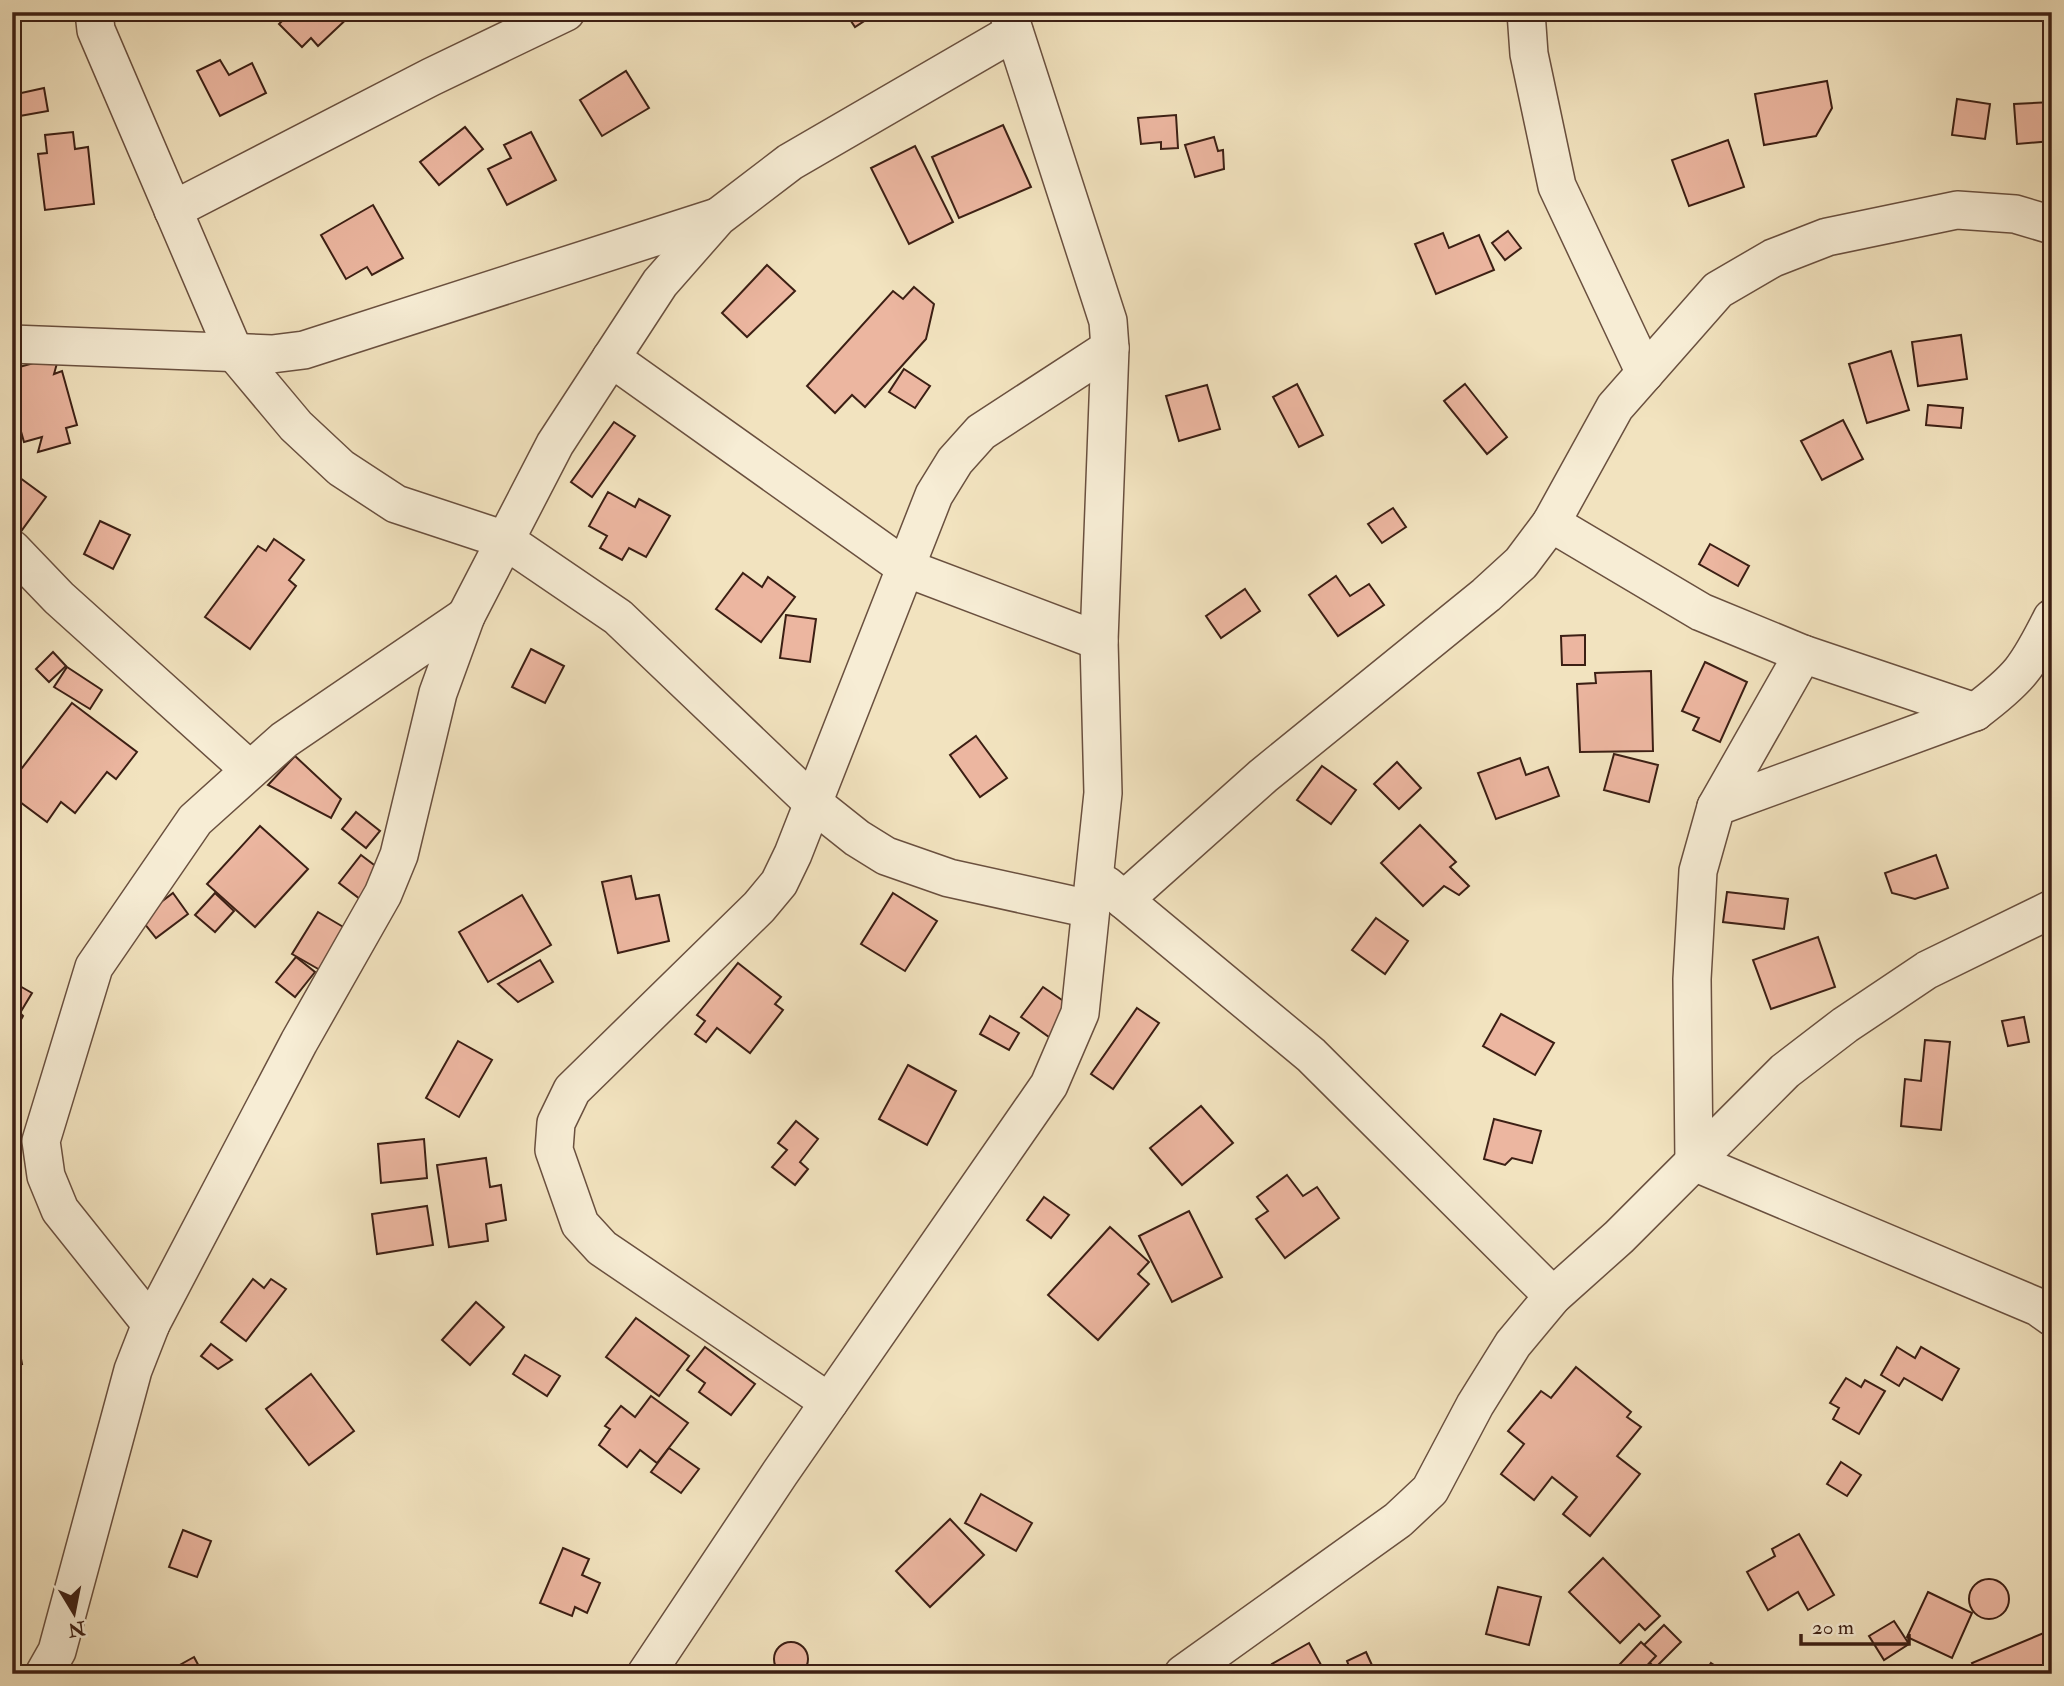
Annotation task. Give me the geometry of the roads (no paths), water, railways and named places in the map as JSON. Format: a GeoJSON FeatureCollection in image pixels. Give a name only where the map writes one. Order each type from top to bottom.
{"type":"FeatureCollection","features":[{"type":"Feature","properties":{"kind":"street"},"geometry":{"type":"LineString","coordinates":[[94,12],[96,30],[233,352],[296,426],[341,468],[396,504],[505,540],[618,617],[813,803],[857,838],[886,856],[949,878],[1102,895],[1311,1055],[1553,1296]]}},
{"type":"Feature","properties":{"kind":"street"},"geometry":{"type":"LineString","coordinates":[[173,210],[431,77],[566,12]]}},
{"type":"Feature","properties":{"kind":"street"},"geometry":{"type":"LineString","coordinates":[[1526,12],[1529,54],[1557,186],[1645,373]]}},
{"type":"Feature","properties":{"kind":"street"},"geometry":{"type":"LineString","coordinates":[[44,1674],[57,1651],[133,1370],[151,1324],[299,1042],[383,894],[399,855],[438,693],[466,616],[555,444],[660,283],[718,217],[790,162],[1011,22],[1108,321],[1110,348],[1100,641],[1102,895],[1080,1013],[1049,1085],[829,1402],[646,1674]]}},
{"type":"Feature","properties":{"kind":"street"},"geometry":{"type":"LineString","coordinates":[[1102,895],[1263,776],[1486,595],[1521,563],[1551,523],[1615,407],[1718,290],[1773,258],[1827,237],[1958,211],[2015,214],[2052,225]]}},
{"type":"Feature","properties":{"kind":"street"},"geometry":{"type":"LineString","coordinates":[[12,344],[272,354],[304,350],[718,217]]}},
{"type":"Feature","properties":{"kind":"street"},"geometry":{"type":"LineString","coordinates":[[829,1402],[602,1248],[580,1224],[554,1150],[556,1123],[572,1090],[759,907],[779,883],[934,495],[955,461],[981,432],[1110,348]]}},
{"type":"Feature","properties":{"kind":"street"},"geometry":{"type":"LineString","coordinates":[[611,358],[906,568],[1100,641]]}},
{"type":"Feature","properties":{"kind":"street"},"geometry":{"type":"LineString","coordinates":[[1551,523],[1700,612],[1803,654],[1975,712]]}},
{"type":"Feature","properties":{"kind":"street"},"geometry":{"type":"LineString","coordinates":[[12,550],[59,598],[250,770]]}},
{"type":"Feature","properties":{"kind":"street"},"geometry":{"type":"LineString","coordinates":[[151,1324],[60,1210],[46,1176],[41,1141],[94,967],[195,820],[284,740],[466,616]]}},
{"type":"Feature","properties":{"kind":"street"},"geometry":{"type":"LineString","coordinates":[[1716,807],[1975,712],[2010,686],[2028,666],[2052,618]]}},
{"type":"Feature","properties":{"kind":"street"},"geometry":{"type":"LineString","coordinates":[[1694,1162],[1692,979],[1698,870],[1716,807],[1803,654]]}},
{"type":"Feature","properties":{"kind":"street"},"geometry":{"type":"LineString","coordinates":[[1183,1674],[1398,1520],[1430,1490],[1475,1405],[1513,1344],[1553,1296],[1785,1071],[1845,1025],[1927,970],[2052,909]]}},
{"type":"Feature","properties":{"kind":"street"},"geometry":{"type":"LineString","coordinates":[[1694,1162],[2038,1307],[2052,1317]]}}]}
